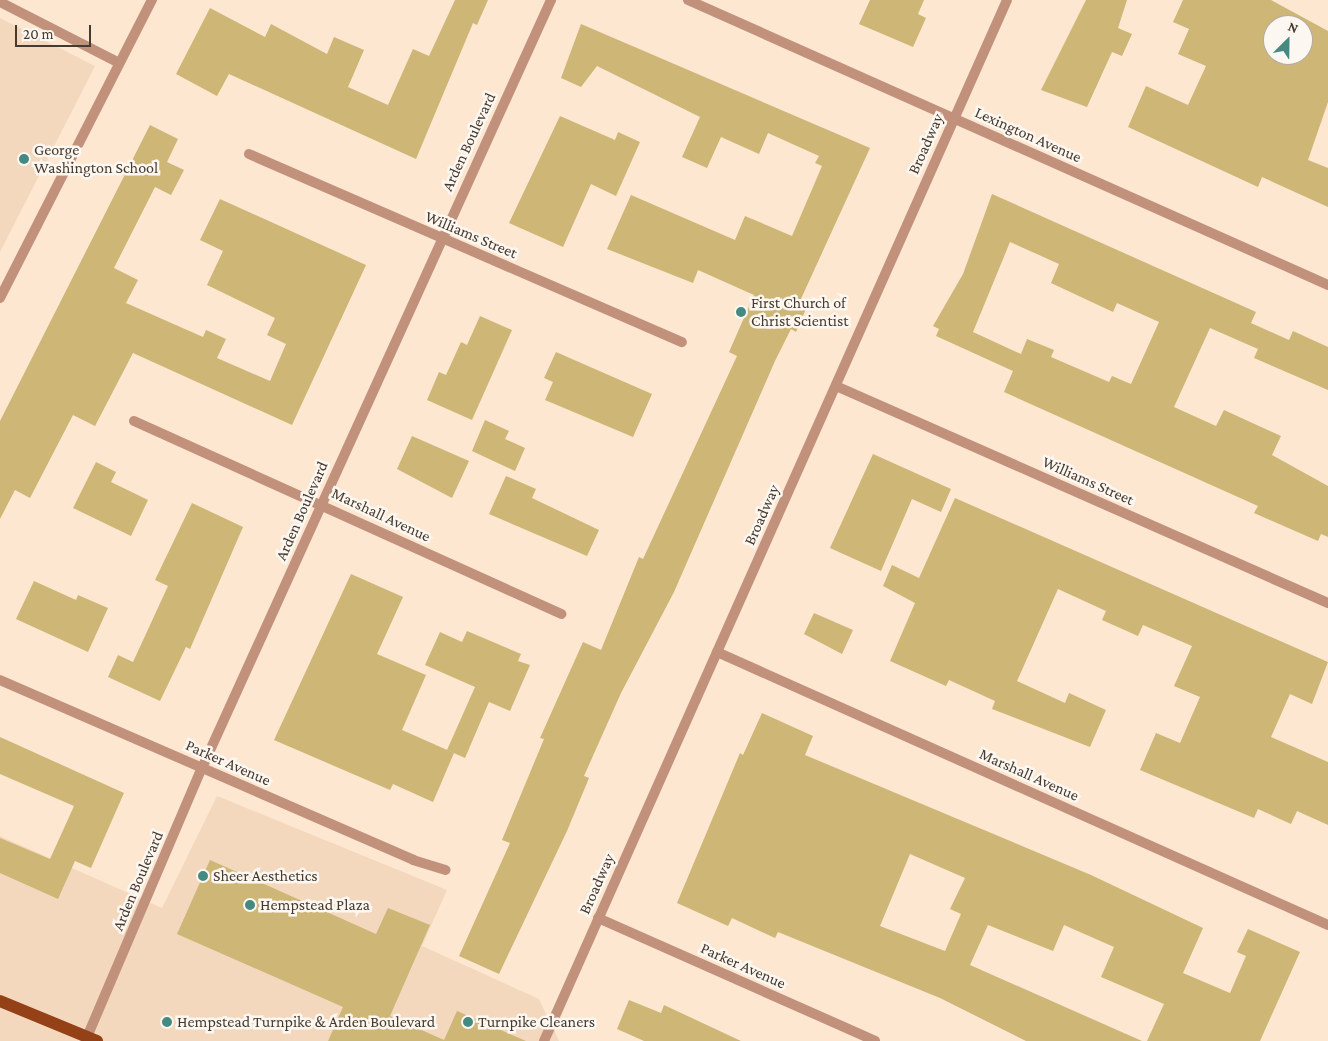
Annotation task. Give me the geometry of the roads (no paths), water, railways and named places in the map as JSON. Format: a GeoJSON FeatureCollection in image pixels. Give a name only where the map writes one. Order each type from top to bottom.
{"type":"FeatureCollection","features":[{"type":"Feature","properties":{"kind":"main road"},"geometry":{"type":"LineString","coordinates":[[0,1001],[92,1039]]}},
{"type":"Feature","properties":{"kind":"street"},"geometry":{"type":"LineString","coordinates":[[0,298],[152,0]]}},
{"type":"Feature","properties":{"kind":"street","name":"Arden Boulevard"},"geometry":{"type":"LineString","coordinates":[[92,1039],[202,768],[551,0]]}},
{"type":"Feature","properties":{"kind":"street","name":"Lexington Avenue"},"geometry":{"type":"LineString","coordinates":[[688,0],[1328,285]]}},
{"type":"Feature","properties":{"kind":"street","name":"Broadway"},"geometry":{"type":"LineString","coordinates":[[544,1041],[1007,0]]}},
{"type":"Feature","properties":{"kind":"street"},"geometry":{"type":"LineString","coordinates":[[0,2],[120,63]]}},
{"type":"Feature","properties":{"kind":"street","name":"Williams Street"},"geometry":{"type":"LineString","coordinates":[[249,154],[682,342]]}},
{"type":"Feature","properties":{"kind":"street","name":"Williams Street"},"geometry":{"type":"LineString","coordinates":[[836,386],[1328,603]]}},
{"type":"Feature","properties":{"kind":"street","name":"Marshall Avenue"},"geometry":{"type":"LineString","coordinates":[[134,421],[322,504],[561,614]]}},
{"type":"Feature","properties":{"kind":"street","name":"Marshall Avenue"},"geometry":{"type":"LineString","coordinates":[[717,652],[1328,925]]}},
{"type":"Feature","properties":{"kind":"street","name":"Parker Avenue"},"geometry":{"type":"LineString","coordinates":[[0,680],[413,860],[446,870]]}},
{"type":"Feature","properties":{"kind":"street","name":"Parker Avenue"},"geometry":{"type":"LineString","coordinates":[[598,918],[875,1041]]}},
{"type":"Feature","properties":{"kind":"place","name":"George Washington School"},"geometry":{"type":"Point","coordinates":[24,159]}},
{"type":"Feature","properties":{"kind":"place","name":"First Church of Christ Scientist"},"geometry":{"type":"Point","coordinates":[741,312]}},
{"type":"Feature","properties":{"kind":"place","name":"Sheer Aesthetics"},"geometry":{"type":"Point","coordinates":[203,876]}},
{"type":"Feature","properties":{"kind":"place","name":"Hempstead Plaza"},"geometry":{"type":"Point","coordinates":[250,905]}},
{"type":"Feature","properties":{"kind":"place","name":"Hempstead Turnpike & Arden Boulevard"},"geometry":{"type":"Point","coordinates":[167,1022]}},
{"type":"Feature","properties":{"kind":"place","name":"Turnpike Cleaners"},"geometry":{"type":"Point","coordinates":[468,1022]}}]}
